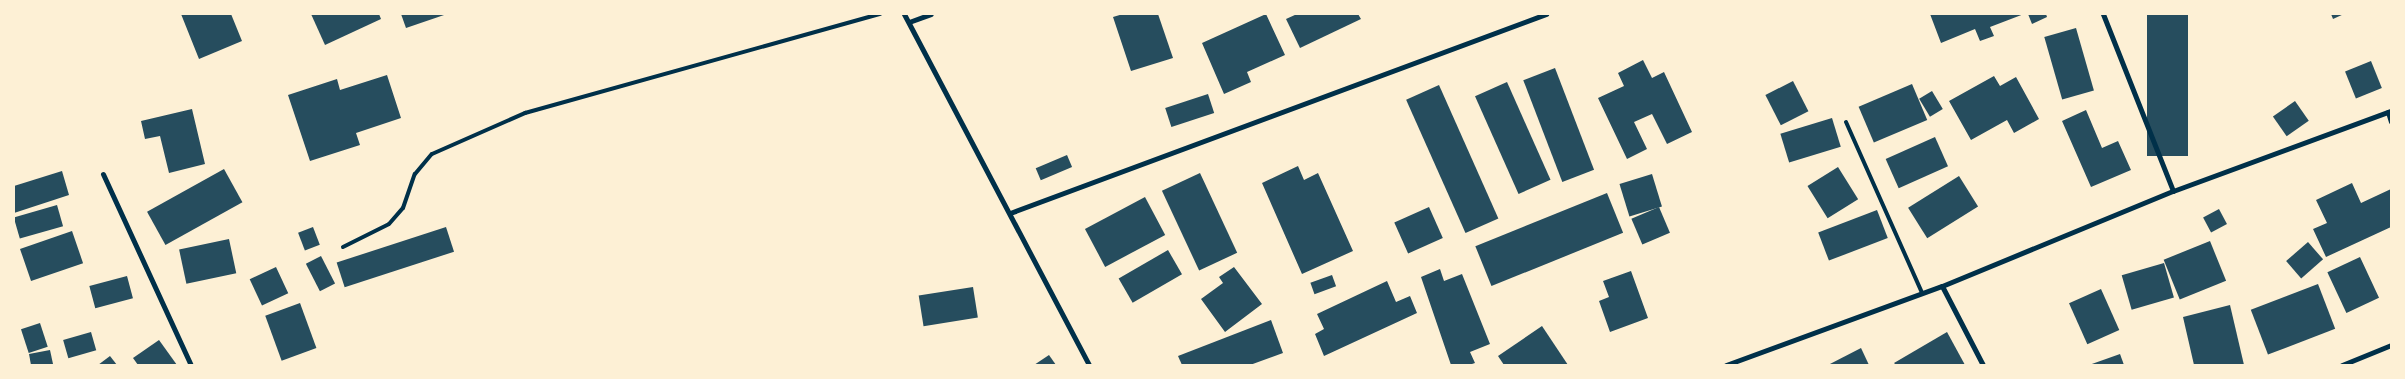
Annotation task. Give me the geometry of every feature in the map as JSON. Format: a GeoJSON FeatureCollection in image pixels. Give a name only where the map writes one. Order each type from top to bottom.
{"type":"FeatureCollection","features":[{"type":"Feature","properties":{"kind":"street"},"geometry":{"type":"LineString","coordinates":[[904,14],[1089,365]]}},
{"type":"Feature","properties":{"kind":"street"},"geometry":{"type":"LineString","coordinates":[[909,22],[931,14]]}},
{"type":"Feature","properties":{"kind":"street"},"geometry":{"type":"LineString","coordinates":[[1010,213],[1546,14]]}},
{"type":"Feature","properties":{"kind":"street"},"geometry":{"type":"LineString","coordinates":[[2103,14],[2173,191]]}},
{"type":"Feature","properties":{"kind":"street"},"geometry":{"type":"LineString","coordinates":[[1726,365],[1942,286],[2173,191],[2390,111],[2391,122]]}},
{"type":"Feature","properties":{"kind":"street"},"geometry":{"type":"LineString","coordinates":[[103,174],[191,365]]}},
{"type":"Feature","properties":{"kind":"street"},"geometry":{"type":"LineString","coordinates":[[1942,286],[1983,365]]}},
{"type":"Feature","properties":{"kind":"street"},"geometry":{"type":"LineString","coordinates":[[2342,365],[2391,344]]}},
{"type":"Feature","properties":{"kind":"lane"},"geometry":{"type":"LineString","coordinates":[[343,247],[389,224],[403,208],[416,174],[432,154],[526,113],[880,14]]}},
{"type":"Feature","properties":{"kind":"lane"},"geometry":{"type":"LineString","coordinates":[[1846,122],[1922,293]]}},
{"type":"Feature","properties":{"kind":"building"},"geometry":{"type":"Polygon","coordinates":[[[181,14],[231,14],[242,41],[199,59],[181,14]]]}},
{"type":"Feature","properties":{"kind":"building"},"geometry":{"type":"Polygon","coordinates":[[[311,14],[379,14],[381,19],[325,45],[311,14]]]}},
{"type":"Feature","properties":{"kind":"building"},"geometry":{"type":"Polygon","coordinates":[[[401,14],[447,14],[406,28],[401,14]]]}},
{"type":"Feature","properties":{"kind":"building"},"geometry":{"type":"Polygon","coordinates":[[[1123,14],[1158,14],[1173,58],[1131,71],[1113,17],[1123,14]]]}},
{"type":"Feature","properties":{"kind":"building"},"geometry":{"type":"Polygon","coordinates":[[[1266,14],[1285,55],[1247,72],[1251,82],[1224,94],[1202,43],[1266,14]]]}},
{"type":"Feature","properties":{"kind":"building"},"geometry":{"type":"Polygon","coordinates":[[[1297,14],[1358,14],[1361,19],[1300,48],[1286,19],[1297,14]]]}},
{"type":"Feature","properties":{"kind":"building"},"geometry":{"type":"Polygon","coordinates":[[[1930,14],[2024,14],[1990,27],[1994,36],[1980,41],[1975,29],[1941,43],[1930,14]]]}},
{"type":"Feature","properties":{"kind":"building"},"geometry":{"type":"Polygon","coordinates":[[[2028,14],[2046,14],[2047,17],[2032,24],[2028,14]]]}},
{"type":"Feature","properties":{"kind":"building"},"geometry":{"type":"Polygon","coordinates":[[[2147,14],[2188,14],[2188,156],[2147,156],[2147,14]]]}},
{"type":"Feature","properties":{"kind":"building"},"geometry":{"type":"Polygon","coordinates":[[[2331,14],[2344,14],[2333,19],[2331,14]]]}},
{"type":"Feature","properties":{"kind":"building"},"geometry":{"type":"Polygon","coordinates":[[[2076,28],[2094,90],[2062,100],[2044,37],[2076,28]]]}},
{"type":"Feature","properties":{"kind":"building"},"geometry":{"type":"Polygon","coordinates":[[[1643,60],[1652,78],[1664,72],[1692,132],[1667,144],[1652,114],[1634,122],[1647,149],[1627,159],[1598,98],[1624,86],[1618,73],[1643,60]]]}},
{"type":"Feature","properties":{"kind":"building"},"geometry":{"type":"Polygon","coordinates":[[[2371,61],[2382,88],[2356,98],[2345,71],[2371,61]]]}},
{"type":"Feature","properties":{"kind":"building"},"geometry":{"type":"Polygon","coordinates":[[[1555,68],[1594,170],[1562,182],[1523,80],[1555,68]]]}},
{"type":"Feature","properties":{"kind":"building"},"geometry":{"type":"Polygon","coordinates":[[[387,75],[401,118],[356,133],[360,145],[310,161],[288,95],[337,79],[340,90],[387,75]]]}},
{"type":"Feature","properties":{"kind":"building"},"geometry":{"type":"Polygon","coordinates":[[[1994,76],[2000,86],[2016,77],[2039,119],[2014,133],[2007,120],[1971,140],[1949,101],[1994,76]]]}},
{"type":"Feature","properties":{"kind":"building"},"geometry":{"type":"Polygon","coordinates":[[[1793,81],[1808,111],[1781,125],[1765,95],[1793,81]]]}},
{"type":"Feature","properties":{"kind":"building"},"geometry":{"type":"Polygon","coordinates":[[[1507,82],[1551,180],[1519,194],[1475,96],[1507,82]]]}},
{"type":"Feature","properties":{"kind":"building"},"geometry":{"type":"Polygon","coordinates":[[[1912,84],[1927,120],[1874,143],[1859,107],[1912,84]]]}},
{"type":"Feature","properties":{"kind":"building"},"geometry":{"type":"Polygon","coordinates":[[[1439,85],[1498,218],[1465,233],[1406,100],[1439,85]]]}},
{"type":"Feature","properties":{"kind":"building"},"geometry":{"type":"Polygon","coordinates":[[[1932,91],[1943,109],[1930,117],[1919,99],[1932,91]]]}},
{"type":"Feature","properties":{"kind":"building"},"geometry":{"type":"Polygon","coordinates":[[[1208,94],[1214,113],[1171,127],[1165,108],[1208,94]]]}},
{"type":"Feature","properties":{"kind":"building"},"geometry":{"type":"Polygon","coordinates":[[[2295,101],[2309,121],[2287,136],[2273,116],[2295,101]]]}},
{"type":"Feature","properties":{"kind":"building"},"geometry":{"type":"Polygon","coordinates":[[[192,109],[205,164],[169,173],[160,136],[145,139],[141,121],[192,109]]]}},
{"type":"Feature","properties":{"kind":"building"},"geometry":{"type":"Polygon","coordinates":[[[2086,110],[2102,148],[2118,141],[2131,170],[2091,187],[2062,121],[2086,110]]]}},
{"type":"Feature","properties":{"kind":"building"},"geometry":{"type":"Polygon","coordinates":[[[1832,118],[1841,147],[1789,162],[1780,134],[1832,118]]]}},
{"type":"Feature","properties":{"kind":"building"},"geometry":{"type":"Polygon","coordinates":[[[1935,137],[1948,166],[1899,188],[1886,159],[1935,137]]]}},
{"type":"Feature","properties":{"kind":"building"},"geometry":{"type":"Polygon","coordinates":[[[1067,155],[1072,167],[1041,180],[1036,168],[1067,155]]]}},
{"type":"Feature","properties":{"kind":"building"},"geometry":{"type":"Polygon","coordinates":[[[1298,166],[1304,180],[1318,173],[1353,251],[1302,274],[1262,183],[1298,166]]]}},
{"type":"Feature","properties":{"kind":"building"},"geometry":{"type":"Polygon","coordinates":[[[1838,167],[1858,199],[1828,218],[1807,186],[1838,167]]]}},
{"type":"Feature","properties":{"kind":"building"},"geometry":{"type":"Polygon","coordinates":[[[224,169],[242,202],[165,245],[147,212],[224,169]]]}},
{"type":"Feature","properties":{"kind":"building"},"geometry":{"type":"Polygon","coordinates":[[[62,171],[69,195],[14,213],[14,186],[62,171]]]}},
{"type":"Feature","properties":{"kind":"building"},"geometry":{"type":"Polygon","coordinates":[[[1200,173],[1237,253],[1199,271],[1162,191],[1200,173]]]}},
{"type":"Feature","properties":{"kind":"building"},"geometry":{"type":"Polygon","coordinates":[[[1652,174],[1662,207],[1629,216],[1619,184],[1652,174]]]}},
{"type":"Feature","properties":{"kind":"building"},"geometry":{"type":"Polygon","coordinates":[[[1959,176],[1978,207],[1927,238],[1908,208],[1959,176]]]}},
{"type":"Feature","properties":{"kind":"building"},"geometry":{"type":"Polygon","coordinates":[[[2352,183],[2361,203],[2391,189],[2391,227],[2326,257],[2313,229],[2327,223],[2316,200],[2352,183]]]}},
{"type":"Feature","properties":{"kind":"building"},"geometry":{"type":"Polygon","coordinates":[[[1607,193],[1623,233],[1491,286],[1475,246],[1607,193]]]}},
{"type":"Feature","properties":{"kind":"building"},"geometry":{"type":"Polygon","coordinates":[[[1145,197],[1165,235],[1105,267],[1085,229],[1145,197]]]}},
{"type":"Feature","properties":{"kind":"building"},"geometry":{"type":"Polygon","coordinates":[[[57,205],[63,226],[20,239],[14,217],[57,205]]]}},
{"type":"Feature","properties":{"kind":"building"},"geometry":{"type":"Polygon","coordinates":[[[1429,207],[1443,238],[1408,254],[1394,222],[1429,207]]]}},
{"type":"Feature","properties":{"kind":"building"},"geometry":{"type":"Polygon","coordinates":[[[1659,207],[1670,233],[1642,244],[1631,219],[1659,207]]]}},
{"type":"Feature","properties":{"kind":"building"},"geometry":{"type":"Polygon","coordinates":[[[2219,209],[2227,224],[2211,232],[2203,217],[2219,209]]]}},
{"type":"Feature","properties":{"kind":"building"},"geometry":{"type":"Polygon","coordinates":[[[1877,210],[1888,238],[1829,261],[1818,233],[1877,210]]]}},
{"type":"Feature","properties":{"kind":"building"},"geometry":{"type":"Polygon","coordinates":[[[313,227],[320,245],[305,250],[298,233],[313,227]]]}},
{"type":"Feature","properties":{"kind":"building"},"geometry":{"type":"Polygon","coordinates":[[[446,227],[454,252],[345,287],[337,263],[446,227]]]}},
{"type":"Feature","properties":{"kind":"building"},"geometry":{"type":"Polygon","coordinates":[[[72,231],[83,263],[31,281],[20,249],[72,231]]]}},
{"type":"Feature","properties":{"kind":"building"},"geometry":{"type":"Polygon","coordinates":[[[229,239],[236,273],[186,284],[179,250],[229,239]]]}},
{"type":"Feature","properties":{"kind":"building"},"geometry":{"type":"Polygon","coordinates":[[[2210,241],[2226,281],[2180,300],[2164,260],[2210,241]]]}},
{"type":"Feature","properties":{"kind":"building"},"geometry":{"type":"Polygon","coordinates":[[[2308,242],[2323,259],[2301,278],[2286,261],[2308,242]]]}},
{"type":"Feature","properties":{"kind":"building"},"geometry":{"type":"Polygon","coordinates":[[[1168,250],[1182,274],[1133,303],[1119,278],[1168,250]]]}},
{"type":"Feature","properties":{"kind":"building"},"geometry":{"type":"Polygon","coordinates":[[[321,256],[335,284],[320,291],[306,264],[321,256]]]}},
{"type":"Feature","properties":{"kind":"building"},"geometry":{"type":"Polygon","coordinates":[[[2360,257],[2379,298],[2346,313],[2327,272],[2360,257]]]}},
{"type":"Feature","properties":{"kind":"building"},"geometry":{"type":"Polygon","coordinates":[[[2164,263],[2174,298],[2132,310],[2122,275],[2164,263]]]}},
{"type":"Feature","properties":{"kind":"building"},"geometry":{"type":"Polygon","coordinates":[[[276,267],[288,293],[262,306],[250,279],[276,267]]]}},
{"type":"Feature","properties":{"kind":"building"},"geometry":{"type":"Polygon","coordinates":[[[1234,267],[1262,304],[1225,332],[1201,299],[1223,283],[1219,277],[1234,267]]]}},
{"type":"Feature","properties":{"kind":"building"},"geometry":{"type":"Polygon","coordinates":[[[1440,269],[1444,281],[1462,274],[1490,344],[1470,352],[1475,363],[1451,365],[1421,277],[1440,269]]]}},
{"type":"Feature","properties":{"kind":"building"},"geometry":{"type":"Polygon","coordinates":[[[1631,271],[1648,318],[1610,332],[1599,301],[1609,297],[1603,281],[1631,271]]]}},
{"type":"Feature","properties":{"kind":"building"},"geometry":{"type":"Polygon","coordinates":[[[1332,275],[1336,286],[1314,294],[1310,283],[1332,275]]]}},
{"type":"Feature","properties":{"kind":"building"},"geometry":{"type":"Polygon","coordinates":[[[127,276],[133,298],[95,308],[89,286],[127,276]]]}},
{"type":"Feature","properties":{"kind":"building"},"geometry":{"type":"Polygon","coordinates":[[[1387,281],[1396,302],[1410,296],[1417,313],[1324,356],[1315,334],[1324,329],[1317,314],[1387,281]]]}},
{"type":"Feature","properties":{"kind":"building"},"geometry":{"type":"Polygon","coordinates":[[[2318,284],[2335,329],[2268,355],[2251,310],[2318,284]]]}},
{"type":"Feature","properties":{"kind":"building"},"geometry":{"type":"Polygon","coordinates":[[[973,287],[978,318],[924,326],[919,296],[973,287]]]}},
{"type":"Feature","properties":{"kind":"building"},"geometry":{"type":"Polygon","coordinates":[[[2101,289],[2119,330],[2087,344],[2069,303],[2101,289]]]}},
{"type":"Feature","properties":{"kind":"building"},"geometry":{"type":"Polygon","coordinates":[[[300,303],[316,348],[282,361],[265,316],[300,303]]]}},
{"type":"Feature","properties":{"kind":"building"},"geometry":{"type":"Polygon","coordinates":[[[2230,305],[2244,365],[2194,365],[2183,317],[2230,305]]]}},
{"type":"Feature","properties":{"kind":"building"},"geometry":{"type":"Polygon","coordinates":[[[1271,320],[1283,353],[1250,365],[1182,365],[1178,356],[1271,320]]]}},
{"type":"Feature","properties":{"kind":"building"},"geometry":{"type":"Polygon","coordinates":[[[40,323],[48,347],[29,353],[21,329],[40,323]]]}},
{"type":"Feature","properties":{"kind":"building"},"geometry":{"type":"Polygon","coordinates":[[[1542,326],[1568,365],[1504,365],[1498,356],[1542,326]]]}},
{"type":"Feature","properties":{"kind":"building"},"geometry":{"type":"Polygon","coordinates":[[[91,332],[96,350],[68,358],[63,340],[91,332]]]}},
{"type":"Feature","properties":{"kind":"building"},"geometry":{"type":"Polygon","coordinates":[[[1947,332],[1965,365],[1896,365],[1894,363],[1947,332]]]}},
{"type":"Feature","properties":{"kind":"building"},"geometry":{"type":"Polygon","coordinates":[[[159,340],[177,365],[138,365],[133,358],[159,340]]]}},
{"type":"Feature","properties":{"kind":"building"},"geometry":{"type":"Polygon","coordinates":[[[1861,348],[1869,365],[1828,365],[1861,348]]]}},
{"type":"Feature","properties":{"kind":"building"},"geometry":{"type":"Polygon","coordinates":[[[50,350],[53,364],[31,365],[29,354],[50,350]]]}},
{"type":"Feature","properties":{"kind":"building"},"geometry":{"type":"Polygon","coordinates":[[[2120,354],[2124,365],[2089,365],[2120,354]]]}},
{"type":"Feature","properties":{"kind":"building"},"geometry":{"type":"Polygon","coordinates":[[[1049,355],[1056,365],[1034,365],[1049,355]]]}},
{"type":"Feature","properties":{"kind":"building"},"geometry":{"type":"Polygon","coordinates":[[[110,356],[117,365],[98,365],[110,356]]]}}]}
